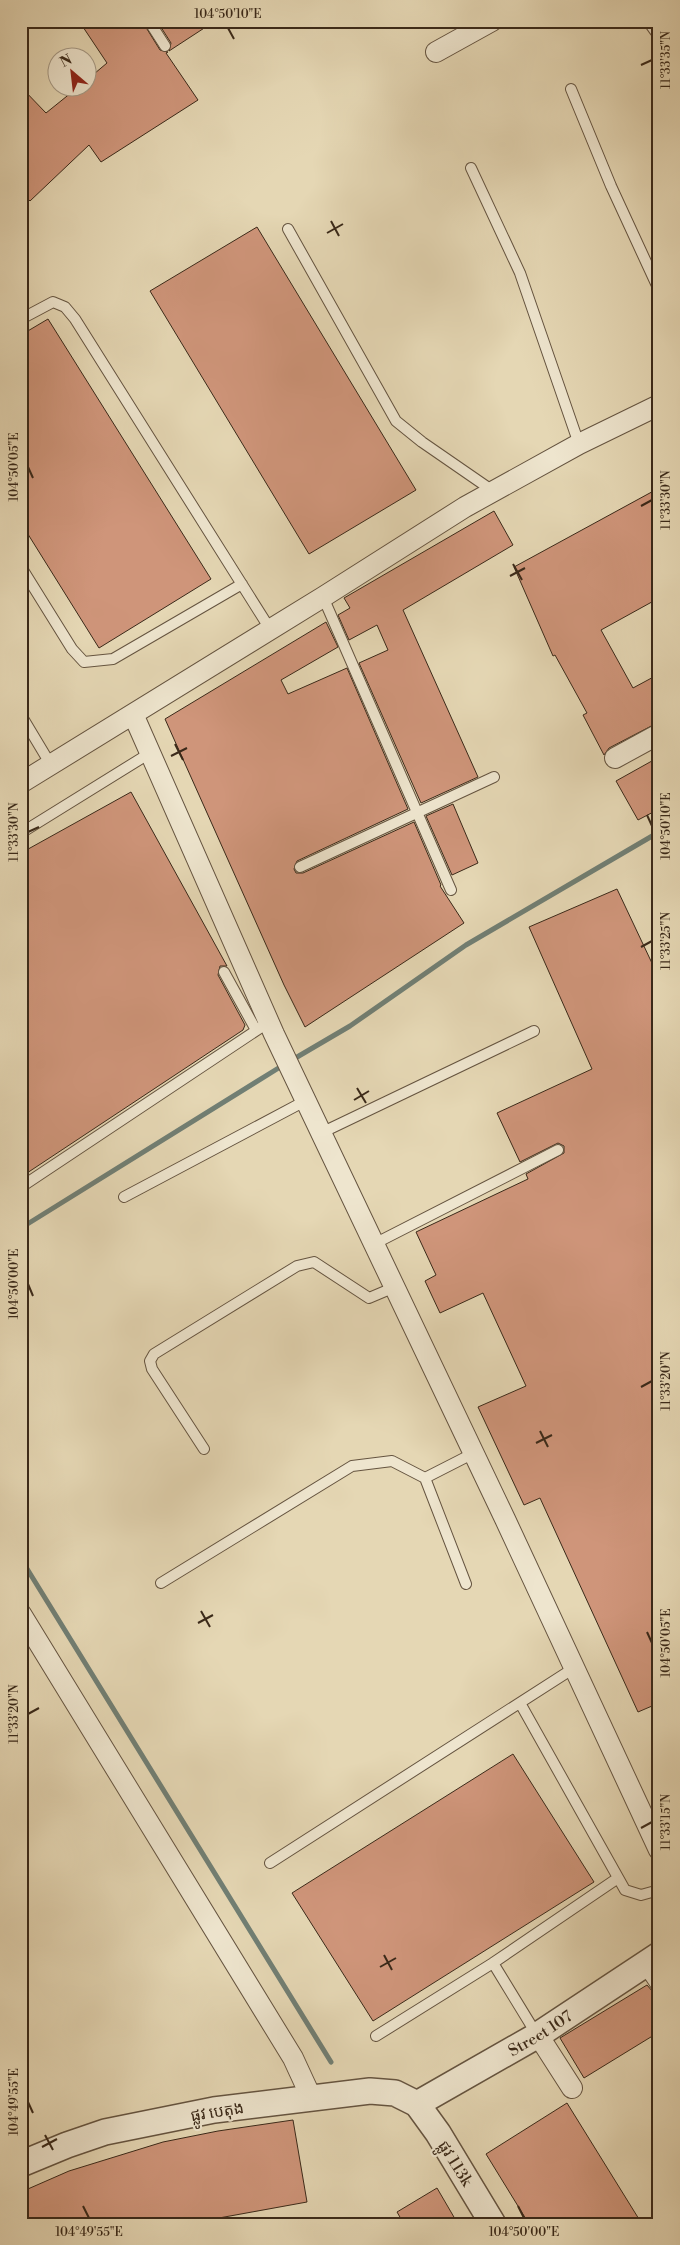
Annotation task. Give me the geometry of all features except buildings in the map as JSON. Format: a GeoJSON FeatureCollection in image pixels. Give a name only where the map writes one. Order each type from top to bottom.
{"type":"FeatureCollection","features":[{"type":"Feature","properties":{"kind":"street"},"geometry":{"type":"LineString","coordinates":[[436,52],[470,26],[492,21]]}},
{"type":"Feature","properties":{"kind":"street"},"geometry":{"type":"LineString","coordinates":[[654,21],[659,28]]}},
{"type":"Feature","properties":{"kind":"street"},"geometry":{"type":"LineString","coordinates":[[21,783],[493,491],[579,444],[659,405]]}},
{"type":"Feature","properties":{"kind":"street"},"geometry":{"type":"LineString","coordinates":[[133,714],[266,1029],[303,1096],[395,1287],[659,1850]]}},
{"type":"Feature","properties":{"kind":"street"},"geometry":{"type":"LineString","coordinates":[[615,758],[659,734]]}},
{"type":"Feature","properties":{"kind":"street"},"geometry":{"type":"LineString","coordinates":[[21,1614],[293,2058],[311,2097]]}},
{"type":"Feature","properties":{"kind":"street","name":"Street 107"},"geometry":{"type":"LineString","coordinates":[[417,2104],[655,1966]]}},
{"type":"Feature","properties":{"kind":"street"},"geometry":{"type":"LineString","coordinates":[[538,2035],[572,2088]]}},
{"type":"Feature","properties":{"kind":"street","name":"ផ្លូវ បេតុង"},"geometry":{"type":"LineString","coordinates":[[21,2164],[105,2132],[214,2110],[370,2091],[395,2093],[417,2104]]}},
{"type":"Feature","properties":{"kind":"street","name":"ផ្លូវ 113k"},"geometry":{"type":"LineString","coordinates":[[417,2104],[438,2133],[493,2224]]}},
{"type":"Feature","properties":{"kind":"lane"},"geometry":{"type":"LineString","coordinates":[[149,21],[166,46]]}},
{"type":"Feature","properties":{"kind":"lane"},"geometry":{"type":"LineString","coordinates":[[571,89],[611,186],[659,290]]}},
{"type":"Feature","properties":{"kind":"lane"},"geometry":{"type":"LineString","coordinates":[[471,168],[520,273],[579,444]]}},
{"type":"Feature","properties":{"kind":"lane"},"geometry":{"type":"LineString","coordinates":[[288,229],[396,421],[422,442],[493,491]]}},
{"type":"Feature","properties":{"kind":"lane"},"geometry":{"type":"LineString","coordinates":[[21,319],[53,302],[65,307],[75,319],[270,629]]}},
{"type":"Feature","properties":{"kind":"lane"},"geometry":{"type":"LineString","coordinates":[[21,567],[72,649],[84,662],[113,659],[242,584]]}},
{"type":"Feature","properties":{"kind":"lane"},"geometry":{"type":"LineString","coordinates":[[323,597],[452,890]]}},
{"type":"Feature","properties":{"kind":"lane"},"geometry":{"type":"LineString","coordinates":[[21,715],[51,765]]}},
{"type":"Feature","properties":{"kind":"lane"},"geometry":{"type":"LineString","coordinates":[[21,833],[150,753]]}},
{"type":"Feature","properties":{"kind":"lane"},"geometry":{"type":"LineString","coordinates":[[300,867],[417,811],[494,777]]}},
{"type":"Feature","properties":{"kind":"lane"},"geometry":{"type":"LineString","coordinates":[[21,1187],[266,1029],[224,972]]}},
{"type":"Feature","properties":{"kind":"lane"},"geometry":{"type":"LineString","coordinates":[[321,1133],[534,1031]]}},
{"type":"Feature","properties":{"kind":"lane"},"geometry":{"type":"LineString","coordinates":[[124,1197],[303,1096]]}},
{"type":"Feature","properties":{"kind":"lane"},"geometry":{"type":"LineString","coordinates":[[374,1244],[558,1150]]}},
{"type":"Feature","properties":{"kind":"lane"},"geometry":{"type":"LineString","coordinates":[[204,1450],[152,1369],[150,1361],[154,1354],[297,1266],[314,1262],[369,1298],[395,1287]]}},
{"type":"Feature","properties":{"kind":"lane"},"geometry":{"type":"LineString","coordinates":[[425,1478],[474,1453]]}},
{"type":"Feature","properties":{"kind":"lane"},"geometry":{"type":"LineString","coordinates":[[161,1583],[352,1466],[392,1461],[425,1478],[466,1584]]}},
{"type":"Feature","properties":{"kind":"lane"},"geometry":{"type":"LineString","coordinates":[[270,1863],[574,1668]]}},
{"type":"Feature","properties":{"kind":"lane"},"geometry":{"type":"LineString","coordinates":[[520,1703],[626,1890],[642,1895],[659,1890]]}},
{"type":"Feature","properties":{"kind":"lane"},"geometry":{"type":"LineString","coordinates":[[376,2036],[493,1964],[618,1878]]}},
{"type":"Feature","properties":{"kind":"lane"},"geometry":{"type":"LineString","coordinates":[[493,1964],[538,2035]]}},
{"type":"Feature","properties":{"kind":"waterway"},"geometry":{"type":"LineString","coordinates":[[292,1060],[350,1026],[466,945],[659,832]]}},
{"type":"Feature","properties":{"kind":"waterway"},"geometry":{"type":"LineString","coordinates":[[21,1228],[285,1064]]}},
{"type":"Feature","properties":{"kind":"waterway"},"geometry":{"type":"LineString","coordinates":[[21,1559],[331,2062]]}}]}
